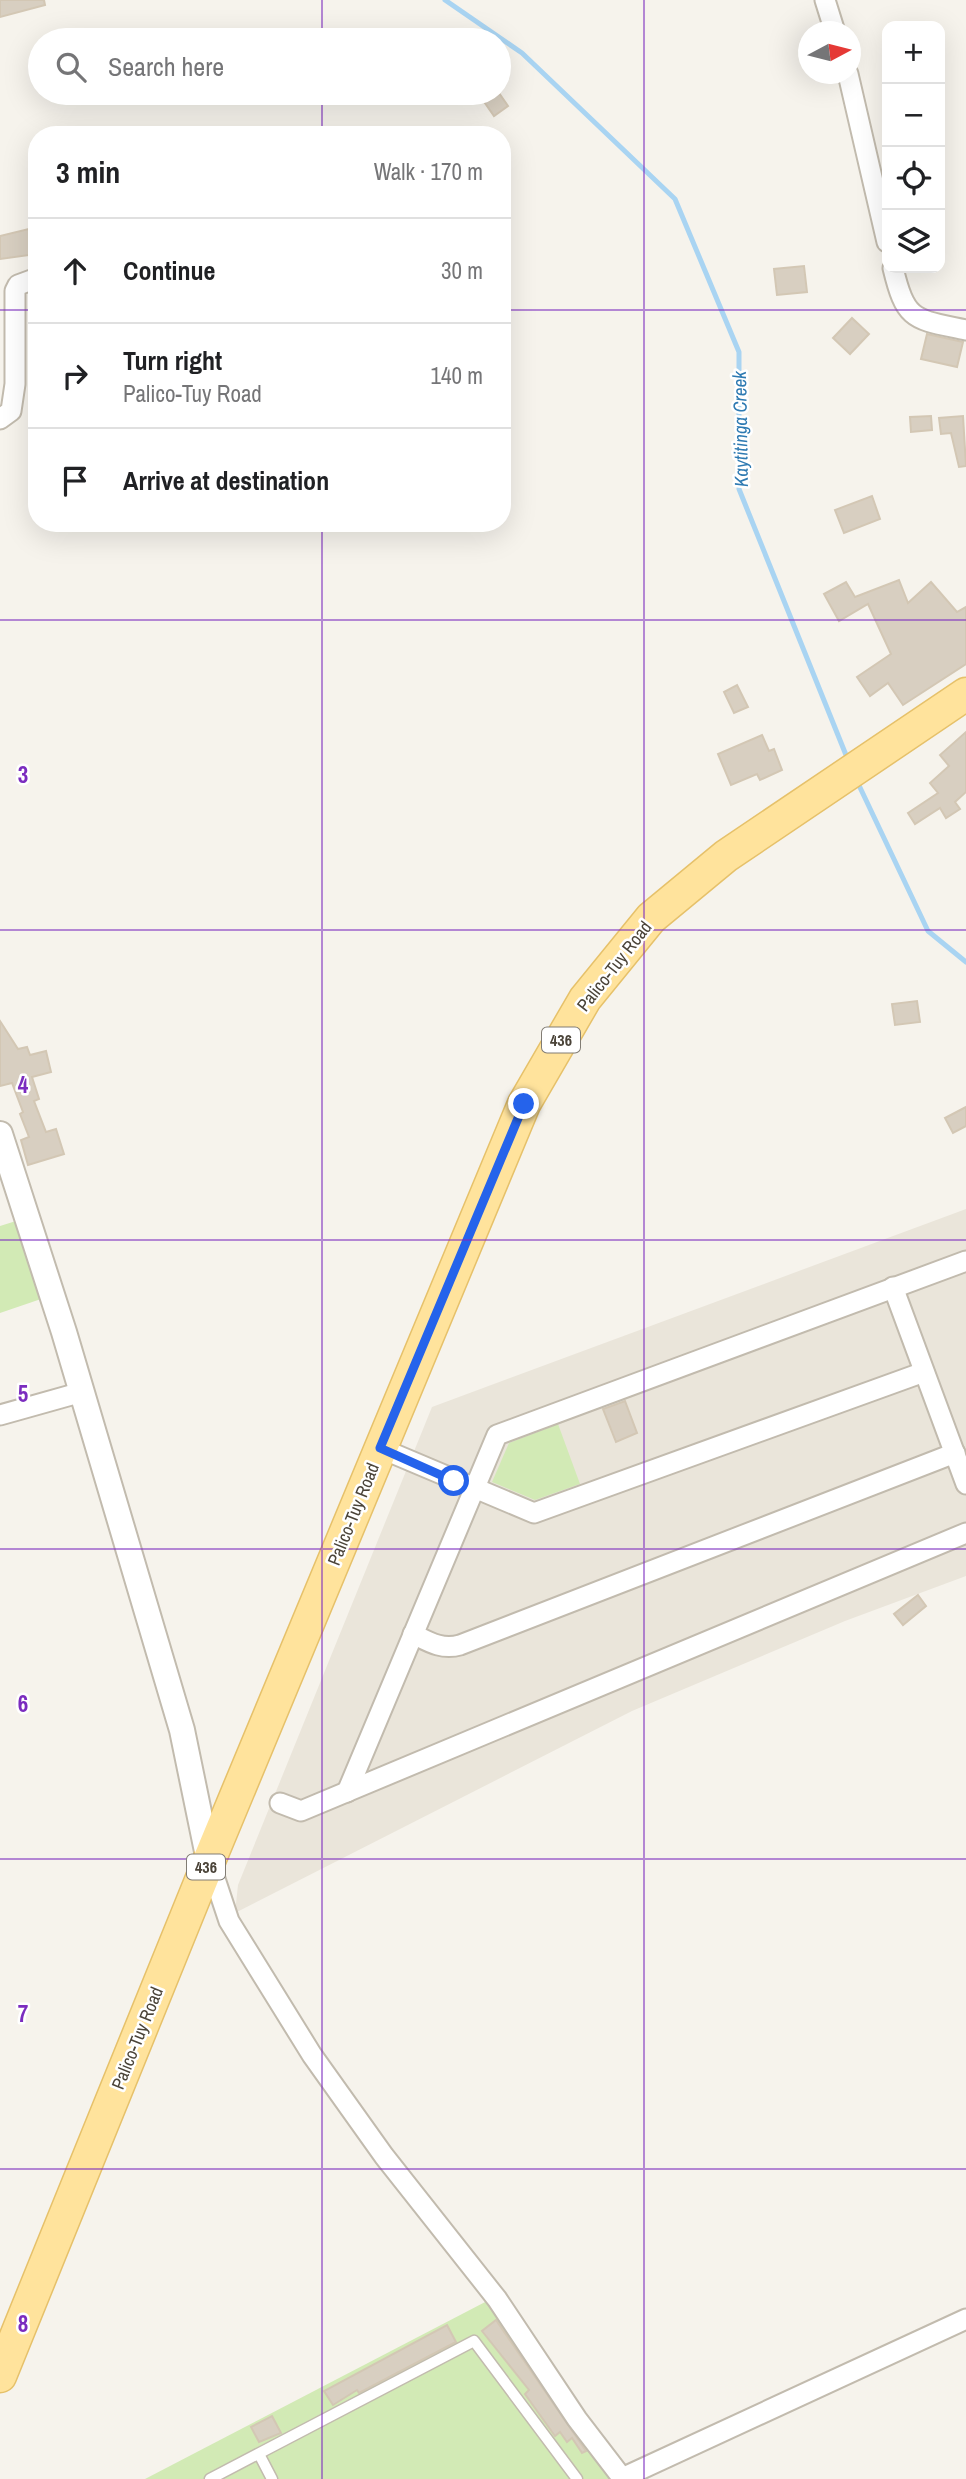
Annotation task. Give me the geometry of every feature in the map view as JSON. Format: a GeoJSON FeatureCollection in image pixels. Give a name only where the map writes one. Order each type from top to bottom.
{"type":"FeatureCollection","features":[{"type":"Feature","properties":{"kind":"main road","name":"Palico-Tuy Road"},"geometry":{"type":"LineString","coordinates":[[0,2376],[209,1861],[524,1104],[585,999],[651,918],[726,856],[809,797],[966,694]]}},
{"type":"Feature","properties":{"kind":"street"},"geometry":{"type":"LineString","coordinates":[[825,0],[832,21]]}},
{"type":"Feature","properties":{"kind":"street"},"geometry":{"type":"LineString","coordinates":[[850,84],[882,220]]}},
{"type":"Feature","properties":{"kind":"street"},"geometry":{"type":"LineString","coordinates":[[895,273],[906,309],[923,321],[966,330]]}},
{"type":"Feature","properties":{"kind":"street"},"geometry":{"type":"LineString","coordinates":[[0,419],[11,411],[15,384],[12,307],[15,291],[18,285],[28,281]]}},
{"type":"Feature","properties":{"kind":"street"},"geometry":{"type":"LineString","coordinates":[[0,1134],[82,1392],[182,1730],[209,1861],[229,1921],[312,2055],[384,2156],[498,2299],[577,2419],[622,2479],[966,2319]]}},
{"type":"Feature","properties":{"kind":"street"},"geometry":{"type":"LineString","coordinates":[[347,1792],[493,1441],[507,1429],[966,1261]]}},
{"type":"Feature","properties":{"kind":"street"},"geometry":{"type":"LineString","coordinates":[[892,1287],[966,1484]]}},
{"type":"Feature","properties":{"kind":"street"},"geometry":{"type":"LineString","coordinates":[[380,1448],[534,1513],[924,1372]]}},
{"type":"Feature","properties":{"kind":"street"},"geometry":{"type":"LineString","coordinates":[[0,1415],[82,1392]]}},
{"type":"Feature","properties":{"kind":"street"},"geometry":{"type":"LineString","coordinates":[[412,1634],[437,1646],[450,1648],[460,1645],[955,1454]]}},
{"type":"Feature","properties":{"kind":"street"},"geometry":{"type":"LineString","coordinates":[[280,1803],[300,1811],[966,1533]]}},
{"type":"Feature","properties":{"kind":"lane"},"geometry":{"type":"LineString","coordinates":[[210,2479],[474,2341],[577,2479]]}},
{"type":"Feature","properties":{"kind":"lane"},"geometry":{"type":"LineString","coordinates":[[259,2454],[272,2479]]}},
{"type":"Feature","properties":{"kind":"shaded area"},"geometry":{"type":"Polygon","coordinates":[[[966,1209],[966,1576],[845,1621],[632,1711],[235,1913],[238,1885],[432,1407],[966,1209]]]}},
{"type":"Feature","properties":{"kind":"green space"},"geometry":{"type":"Polygon","coordinates":[[[16,1221],[41,1299],[0,1313],[0,1226],[16,1221]]]}},
{"type":"Feature","properties":{"kind":"green space"},"geometry":{"type":"Polygon","coordinates":[[[558,1424],[580,1484],[535,1500],[492,1482],[509,1443],[558,1424]]]}},
{"type":"Feature","properties":{"kind":"green space"},"geometry":{"type":"Polygon","coordinates":[[[489,2300],[621,2479],[145,2479],[489,2300]]]}},
{"type":"Feature","properties":{"kind":"building"},"geometry":{"type":"Polygon","coordinates":[[[0,0],[44,0],[45,5],[0,17],[0,0]]]}},
{"type":"Feature","properties":{"kind":"building"},"geometry":{"type":"Polygon","coordinates":[[[486,105],[507,105],[508,106],[494,116],[486,105]]]}},
{"type":"Feature","properties":{"kind":"building"},"geometry":{"type":"Polygon","coordinates":[[[28,229],[28,255],[0,259],[0,236],[28,229]]]}},
{"type":"Feature","properties":{"kind":"building"},"geometry":{"type":"Polygon","coordinates":[[[804,266],[807,292],[777,295],[774,269],[804,266]]]}},
{"type":"Feature","properties":{"kind":"building"},"geometry":{"type":"Polygon","coordinates":[[[852,318],[869,334],[850,354],[833,338],[852,318]]]}},
{"type":"Feature","properties":{"kind":"building"},"geometry":{"type":"Polygon","coordinates":[[[927,334],[963,342],[957,367],[921,359],[927,334]]]}},
{"type":"Feature","properties":{"kind":"building"},"geometry":{"type":"Polygon","coordinates":[[[931,416],[932,430],[911,432],[910,417],[931,416]]]}},
{"type":"Feature","properties":{"kind":"building"},"geometry":{"type":"Polygon","coordinates":[[[963,416],[966,466],[959,467],[951,433],[941,434],[939,418],[963,416]]]}},
{"type":"Feature","properties":{"kind":"building"},"geometry":{"type":"Polygon","coordinates":[[[872,496],[880,519],[844,533],[835,510],[872,496]]]}},
{"type":"Feature","properties":{"kind":"building"},"geometry":{"type":"Polygon","coordinates":[[[899,580],[908,603],[931,582],[957,612],[966,607],[966,664],[903,705],[888,683],[870,696],[857,677],[891,654],[868,604],[839,621],[824,594],[846,582],[855,597],[899,580]]]}},
{"type":"Feature","properties":{"kind":"building"},"geometry":{"type":"Polygon","coordinates":[[[737,685],[748,707],[734,713],[724,692],[737,685]]]}},
{"type":"Feature","properties":{"kind":"building"},"geometry":{"type":"Polygon","coordinates":[[[966,732],[966,792],[955,802],[960,809],[946,818],[940,808],[915,824],[908,813],[938,793],[930,783],[949,766],[940,755],[966,732]]]}},
{"type":"Feature","properties":{"kind":"building"},"geometry":{"type":"Polygon","coordinates":[[[762,735],[769,751],[774,749],[782,770],[760,780],[757,774],[731,785],[718,754],[762,735]]]}},
{"type":"Feature","properties":{"kind":"building"},"geometry":{"type":"Polygon","coordinates":[[[917,1001],[920,1022],[895,1025],[892,1004],[917,1001]]]}},
{"type":"Feature","properties":{"kind":"building"},"geometry":{"type":"Polygon","coordinates":[[[0,1021],[18,1049],[27,1047],[30,1055],[46,1051],[51,1072],[32,1077],[39,1099],[34,1101],[46,1132],[56,1129],[64,1154],[28,1165],[21,1140],[29,1137],[20,1114],[23,1112],[12,1083],[0,1086],[0,1021]]]}},
{"type":"Feature","properties":{"kind":"building"},"geometry":{"type":"Polygon","coordinates":[[[966,1107],[966,1126],[953,1133],[945,1118],[966,1107]]]}},
{"type":"Feature","properties":{"kind":"building"},"geometry":{"type":"Polygon","coordinates":[[[625,1401],[637,1433],[616,1442],[603,1409],[625,1401]]]}},
{"type":"Feature","properties":{"kind":"building"},"geometry":{"type":"Polygon","coordinates":[[[918,1595],[926,1606],[903,1625],[894,1614],[918,1595]]]}},
{"type":"Feature","properties":{"kind":"building"},"geometry":{"type":"Polygon","coordinates":[[[496,2320],[586,2451],[582,2453],[572,2438],[567,2442],[560,2432],[555,2436],[525,2394],[529,2390],[482,2331],[496,2320]]]}},
{"type":"Feature","properties":{"kind":"building"},"geometry":{"type":"Polygon","coordinates":[[[447,2325],[456,2342],[359,2393],[357,2390],[333,2405],[324,2391],[447,2325]]]}},
{"type":"Feature","properties":{"kind":"building"},"geometry":{"type":"Polygon","coordinates":[[[272,2416],[281,2433],[259,2442],[251,2427],[272,2416]]]}},
{"type":"Feature","properties":{"kind":"waterway","name":"Kaytitinga Creek"},"geometry":{"type":"LineString","coordinates":[[445,0],[486,28]]}},
{"type":"Feature","properties":{"kind":"waterway","name":"Kaytitinga Creek"},"geometry":{"type":"LineString","coordinates":[[511,45],[675,199],[739,352],[739,489],[848,760]]}},
{"type":"Feature","properties":{"kind":"waterway","name":"Kaytitinga Creek"},"geometry":{"type":"LineString","coordinates":[[856,779],[928,931],[966,962]]}},
{"type":"Feature","properties":{"kind":"route"},"geometry":{"type":"LineString","coordinates":[[454,1481],[380,1448],[524,1104]]}}]}
